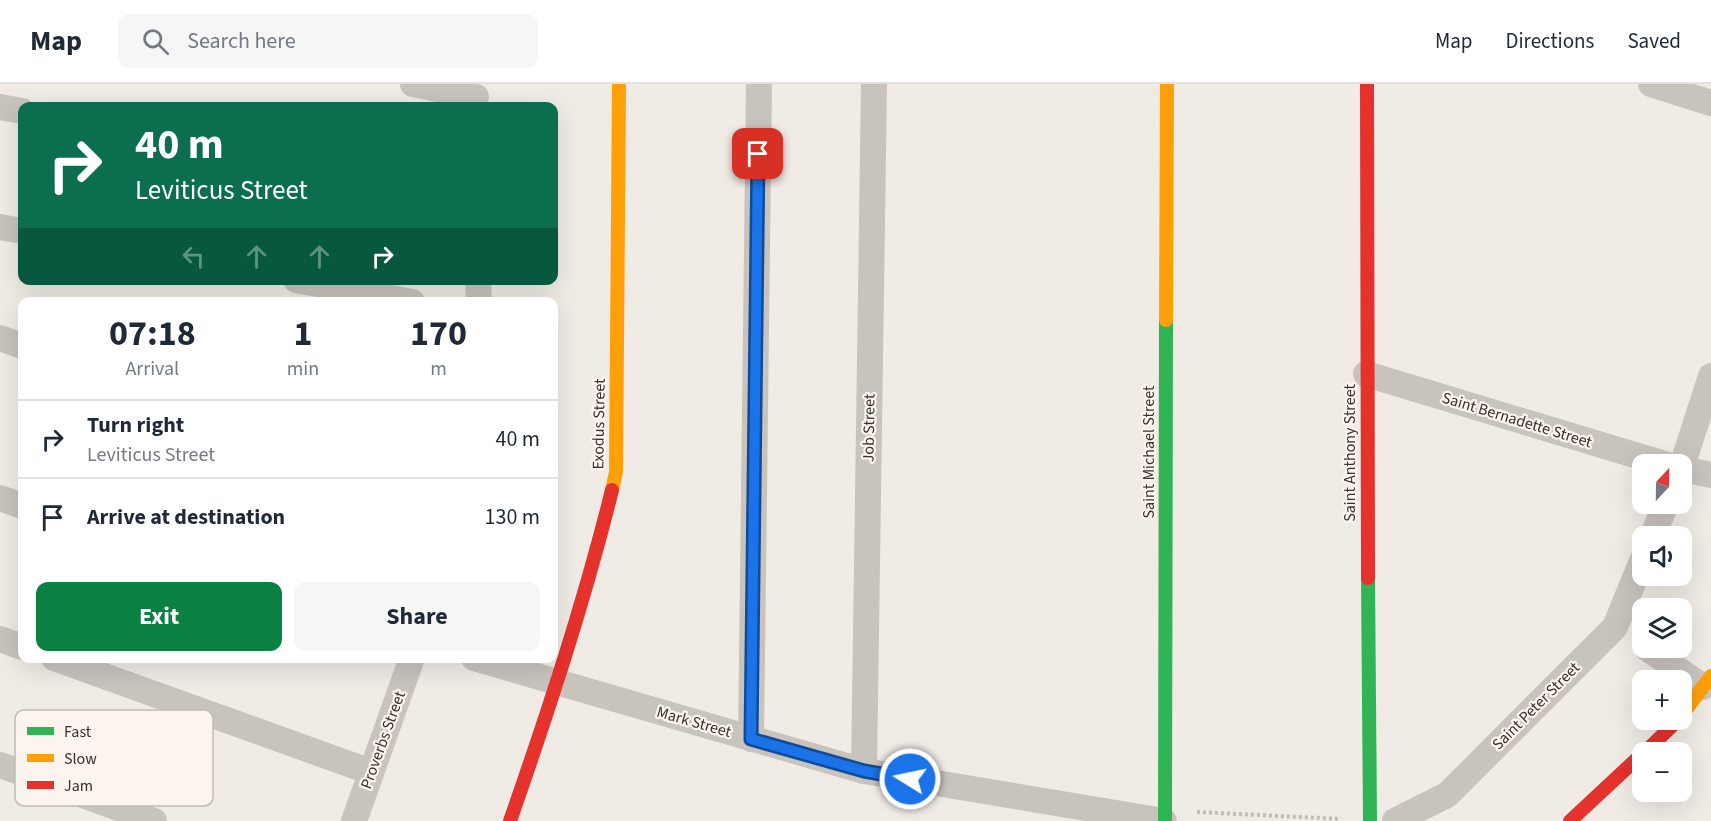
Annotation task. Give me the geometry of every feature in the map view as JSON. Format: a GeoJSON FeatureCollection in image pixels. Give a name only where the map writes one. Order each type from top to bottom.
{"type":"FeatureCollection","features":[{"type":"Feature","properties":{"kind":"street"},"geometry":{"type":"LineString","coordinates":[[413,84],[476,96]]}},
{"type":"Feature","properties":{"kind":"street","name":"Exodus Street"},"geometry":{"type":"LineString","coordinates":[[510,821],[558,683],[600,538],[616,472],[619,84]]}},
{"type":"Feature","properties":{"kind":"street"},"geometry":{"type":"LineString","coordinates":[[751,739],[759,84]]}},
{"type":"Feature","properties":{"kind":"street","name":"Job Street"},"geometry":{"type":"LineString","coordinates":[[864,771],[874,84]]}},
{"type":"Feature","properties":{"kind":"street","name":"Saint Michael Street"},"geometry":{"type":"LineString","coordinates":[[1164,821],[1167,84]]}},
{"type":"Feature","properties":{"kind":"street","name":"Saint Anthony Street"},"geometry":{"type":"LineString","coordinates":[[1367,84],[1366,374],[1370,821]]}},
{"type":"Feature","properties":{"kind":"street"},"geometry":{"type":"LineString","coordinates":[[1651,84],[1711,103]]}},
{"type":"Feature","properties":{"kind":"street"},"geometry":{"type":"LineString","coordinates":[[0,107],[18,110]]}},
{"type":"Feature","properties":{"kind":"street"},"geometry":{"type":"LineString","coordinates":[[0,227],[18,230]]}},
{"type":"Feature","properties":{"kind":"street"},"geometry":{"type":"LineString","coordinates":[[322,285],[386,297]]}},
{"type":"Feature","properties":{"kind":"street"},"geometry":{"type":"LineString","coordinates":[[0,338],[18,345]]}},
{"type":"Feature","properties":{"kind":"street","name":"Saint Bernadette Street"},"geometry":{"type":"LineString","coordinates":[[1366,374],[1632,454]]}},
{"type":"Feature","properties":{"kind":"street"},"geometry":{"type":"LineString","coordinates":[[1686,454],[1711,376]]}},
{"type":"Feature","properties":{"kind":"street"},"geometry":{"type":"LineString","coordinates":[[1692,470],[1711,475]]}},
{"type":"Feature","properties":{"kind":"street"},"geometry":{"type":"LineString","coordinates":[[0,498],[18,505]]}},
{"type":"Feature","properties":{"kind":"street","name":"Saint Peter Street"},"geometry":{"type":"LineString","coordinates":[[1395,821],[1447,795],[1615,627],[1632,585]]}},
{"type":"Feature","properties":{"kind":"street"},"geometry":{"type":"LineString","coordinates":[[1615,627],[1632,638]]}},
{"type":"Feature","properties":{"kind":"street"},"geometry":{"type":"LineString","coordinates":[[0,639],[18,646]]}},
{"type":"Feature","properties":{"kind":"street"},"geometry":{"type":"LineString","coordinates":[[1665,658],[1707,682],[1692,702]]}},
{"type":"Feature","properties":{"kind":"street"},"geometry":{"type":"LineString","coordinates":[[68,663],[199,710]]}},
{"type":"Feature","properties":{"kind":"street","name":"Proverbs Street"},"geometry":{"type":"LineString","coordinates":[[354,821],[410,663]]}},
{"type":"Feature","properties":{"kind":"street","name":"Mark Street"},"geometry":{"type":"LineString","coordinates":[[491,663],[864,771],[1164,821]]}},
{"type":"Feature","properties":{"kind":"street"},"geometry":{"type":"LineString","coordinates":[[213,715],[371,772]]}},
{"type":"Feature","properties":{"kind":"street"},"geometry":{"type":"LineString","coordinates":[[1655,742],[1668,730]]}},
{"type":"Feature","properties":{"kind":"street"},"geometry":{"type":"LineString","coordinates":[[1570,821],[1632,764]]}},
{"type":"Feature","properties":{"kind":"street"},"geometry":{"type":"LineString","coordinates":[[0,765],[15,770]]}},
{"type":"Feature","properties":{"kind":"street"},"geometry":{"type":"LineString","coordinates":[[113,806],[154,821]]}},
{"type":"Feature","properties":{"kind":"path"},"geometry":{"type":"LineString","coordinates":[[1197,812],[1370,821]]}},
{"type":"Feature","properties":{"kind":"traffic: fast"},"geometry":{"type":"LineString","coordinates":[[1165,821],[1166,320]]}},
{"type":"Feature","properties":{"kind":"traffic: fast"},"geometry":{"type":"LineString","coordinates":[[1368,578],[1370,821]]}},
{"type":"Feature","properties":{"kind":"traffic: slow"},"geometry":{"type":"LineString","coordinates":[[612,490],[616,472],[619,84]]}},
{"type":"Feature","properties":{"kind":"traffic: slow"},"geometry":{"type":"LineString","coordinates":[[1166,320],[1167,84]]}},
{"type":"Feature","properties":{"kind":"traffic: slow"},"geometry":{"type":"LineString","coordinates":[[1692,702],[1711,676]]}},
{"type":"Feature","properties":{"kind":"traffic: jam"},"geometry":{"type":"LineString","coordinates":[[1367,84],[1368,578]]}},
{"type":"Feature","properties":{"kind":"traffic: jam"},"geometry":{"type":"LineString","coordinates":[[510,821],[565,657],[612,490]]}},
{"type":"Feature","properties":{"kind":"traffic: jam"},"geometry":{"type":"LineString","coordinates":[[1655,742],[1668,730]]}},
{"type":"Feature","properties":{"kind":"traffic: jam"},"geometry":{"type":"LineString","coordinates":[[1570,821],[1632,763]]}},
{"type":"Feature","properties":{"kind":"route"},"geometry":{"type":"LineString","coordinates":[[758,154],[751,739],[864,771],[910,779]]}}]}
